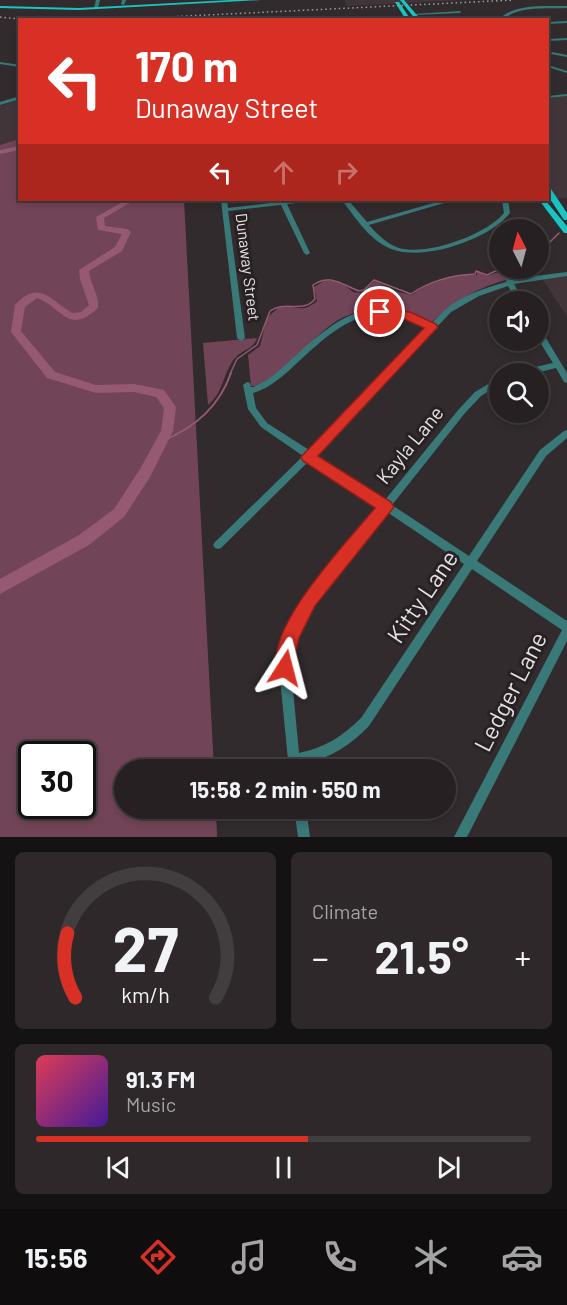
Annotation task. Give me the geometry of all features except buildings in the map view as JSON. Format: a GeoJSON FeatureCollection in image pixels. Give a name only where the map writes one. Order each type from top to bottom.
{"type":"FeatureCollection","features":[{"type":"Feature","properties":{"kind":"main road"},"geometry":{"type":"LineString","coordinates":[[0,6],[147,4],[194,0]]}},
{"type":"Feature","properties":{"kind":"main road"},"geometry":{"type":"LineString","coordinates":[[186,1],[259,0]]}},
{"type":"Feature","properties":{"kind":"main road"},"geometry":{"type":"LineString","coordinates":[[395,0],[408,17],[416,16]]}},
{"type":"Feature","properties":{"kind":"main road"},"geometry":{"type":"LineString","coordinates":[[402,0],[416,16]]}},
{"type":"Feature","properties":{"kind":"main road"},"geometry":{"type":"LineString","coordinates":[[97,5],[124,2],[147,4]]}},
{"type":"Feature","properties":{"kind":"main road"},"geometry":{"type":"LineString","coordinates":[[549,192],[567,218]]}},
{"type":"Feature","properties":{"kind":"main road"},"geometry":{"type":"LineString","coordinates":[[543,201],[567,231]]}},
{"type":"Feature","properties":{"kind":"street"},"geometry":{"type":"LineString","coordinates":[[501,18],[518,10],[567,7]]}},
{"type":"Feature","properties":{"kind":"street"},"geometry":{"type":"LineString","coordinates":[[416,16],[460,12]]}},
{"type":"Feature","properties":{"kind":"street"},"geometry":{"type":"LineString","coordinates":[[549,23],[567,22]]}},
{"type":"Feature","properties":{"kind":"street"},"geometry":{"type":"LineString","coordinates":[[549,40],[567,39]]}},
{"type":"Feature","properties":{"kind":"street"},"geometry":{"type":"LineString","coordinates":[[550,51],[567,56]]}},
{"type":"Feature","properties":{"kind":"street"},"geometry":{"type":"LineString","coordinates":[[0,63],[18,66]]}},
{"type":"Feature","properties":{"kind":"street"},"geometry":{"type":"LineString","coordinates":[[549,64],[567,72]]}},
{"type":"Feature","properties":{"kind":"street"},"geometry":{"type":"LineString","coordinates":[[549,95],[567,94]]}},
{"type":"Feature","properties":{"kind":"street"},"geometry":{"type":"LineString","coordinates":[[0,104],[18,98]]}},
{"type":"Feature","properties":{"kind":"street","name":"Dunaway Street"},"geometry":{"type":"LineString","coordinates":[[224,201],[241,339]]}},
{"type":"Feature","properties":{"kind":"street"},"geometry":{"type":"LineString","coordinates":[[225,210],[300,201]]}},
{"type":"Feature","properties":{"kind":"street"},"geometry":{"type":"LineString","coordinates":[[346,201],[384,243],[398,250],[416,252],[429,250],[498,225],[507,213],[505,201]]}},
{"type":"Feature","properties":{"kind":"street"},"geometry":{"type":"LineString","coordinates":[[367,224],[446,201]]}},
{"type":"Feature","properties":{"kind":"street"},"geometry":{"type":"LineString","coordinates":[[284,204],[308,252]]}},
{"type":"Feature","properties":{"kind":"street"},"geometry":{"type":"LineString","coordinates":[[218,545],[308,457],[432,327],[459,303],[509,281],[567,274]]}},
{"type":"Feature","properties":{"kind":"street"},"geometry":{"type":"LineString","coordinates":[[509,281],[515,291]]}},
{"type":"Feature","properties":{"kind":"street"},"geometry":{"type":"LineString","coordinates":[[432,327],[417,319],[393,313],[367,313],[352,316],[336,324],[267,385],[248,388],[257,418],[308,457],[567,628]]}},
{"type":"Feature","properties":{"kind":"street"},"geometry":{"type":"LineString","coordinates":[[549,350],[567,380]]}},
{"type":"Feature","properties":{"kind":"street"},"geometry":{"type":"LineString","coordinates":[[549,367],[558,365]]}},
{"type":"Feature","properties":{"kind":"street","name":"Kayla Lane"},"geometry":{"type":"LineString","coordinates":[[294,759],[285,688],[286,651],[290,636],[309,600],[462,411],[478,394],[489,387]]}},
{"type":"Feature","properties":{"kind":"street","name":"Kitty Lane"},"geometry":{"type":"LineString","coordinates":[[306,759],[337,746],[353,735],[365,722],[543,453],[567,433]]}},
{"type":"Feature","properties":{"kind":"street","name":"Ledger Lane"},"geometry":{"type":"LineString","coordinates":[[460,837],[567,628]]}},
{"type":"Feature","properties":{"kind":"street"},"geometry":{"type":"LineString","coordinates":[[302,819],[304,837]]}},
{"type":"Feature","properties":{"kind":"shaded area"},"geometry":{"type":"Polygon","coordinates":[[[345,0],[468,0],[346,6],[345,0]]]}},
{"type":"Feature","properties":{"kind":"shaded area"},"geometry":{"type":"Polygon","coordinates":[[[567,96],[567,198],[556,199],[549,188],[549,98],[567,96]]]}},
{"type":"Feature","properties":{"kind":"shaded area"},"geometry":{"type":"Polygon","coordinates":[[[18,99],[18,139],[0,145],[0,106],[18,99]]]}},
{"type":"Feature","properties":{"kind":"shaded area"},"geometry":{"type":"Polygon","coordinates":[[[18,139],[18,201],[184,201],[213,759],[114,759],[114,819],[216,819],[217,837],[0,837],[0,145],[18,139]]]}},
{"type":"Feature","properties":{"kind":"shaded area"},"geometry":{"type":"Polygon","coordinates":[[[477,272],[489,275],[489,279],[511,279],[473,293],[432,322],[389,310],[357,312],[349,315],[332,324],[270,378],[251,386],[248,355],[260,346],[267,318],[279,307],[302,308],[311,305],[317,301],[314,287],[324,281],[339,281],[353,292],[361,293],[375,281],[398,292],[412,295],[434,282],[451,277],[477,275],[477,272]]]}},
{"type":"Feature","properties":{"kind":"shaded area"},"geometry":{"type":"Polygon","coordinates":[[[567,276],[567,317],[543,279],[567,276]]]}},
{"type":"Feature","properties":{"kind":"shaded area"},"geometry":{"type":"Polygon","coordinates":[[[257,338],[253,345],[235,358],[217,394],[208,405],[203,343],[257,338]]]}},
{"type":"Feature","properties":{"kind":"waterway"},"geometry":{"type":"LineString","coordinates":[[0,152],[18,148]]}},
{"type":"Feature","properties":{"kind":"waterway"},"geometry":{"type":"LineString","coordinates":[[0,587],[84,540],[119,513],[145,473],[167,431],[170,407],[160,393],[134,388],[96,389],[51,375],[16,332],[20,305],[36,295],[43,296],[69,316],[77,317],[85,314],[94,306],[84,270],[119,249],[127,232],[101,228],[100,217],[129,201]]}},
{"type":"Feature","properties":{"kind":"waterway"},"geometry":{"type":"LineString","coordinates":[[549,243],[559,233]]}},
{"type":"Feature","properties":{"kind":"waterway"},"geometry":{"type":"LineString","coordinates":[[230,374],[237,359],[257,345],[270,311],[282,307],[305,306],[315,299],[313,285],[319,282],[336,281],[359,291],[364,290],[374,280],[411,294],[442,280],[475,274],[476,271],[489,274]]}},
{"type":"Feature","properties":{"kind":"waterway"},"geometry":{"type":"LineString","coordinates":[[162,441],[185,430],[204,415],[220,396],[231,373]]}},
{"type":"Feature","properties":{"kind":"railway"},"geometry":{"type":"LineString","coordinates":[[146,18],[514,0]]}},
{"type":"Feature","properties":{"kind":"railway"},"geometry":{"type":"LineString","coordinates":[[0,17],[18,19]]}},
{"type":"Feature","properties":{"kind":"route"},"geometry":{"type":"LineString","coordinates":[[285,668],[290,636],[309,600],[386,507],[308,457],[432,327],[406,315],[380,312]]}}]}
